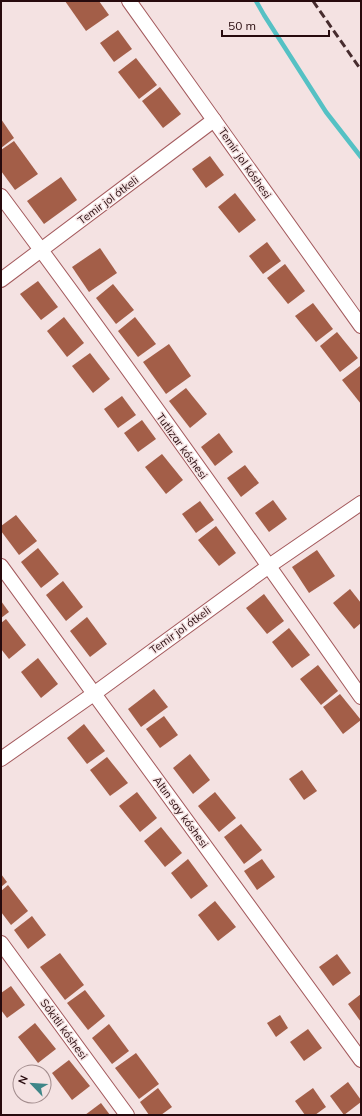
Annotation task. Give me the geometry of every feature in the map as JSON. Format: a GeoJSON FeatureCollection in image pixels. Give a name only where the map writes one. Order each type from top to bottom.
{"type":"FeatureCollection","features":[{"type":"Feature","properties":{"kind":"street","name":"Temir jol kóshesi"},"geometry":{"type":"LineString","coordinates":[[129,1],[361,326]]}},
{"type":"Feature","properties":{"kind":"street","name":"Temir jol ótkeli"},"geometry":{"type":"LineString","coordinates":[[1,280],[214,120]]}},
{"type":"Feature","properties":{"kind":"street","name":"Tutlızar kóshesi"},"geometry":{"type":"LineString","coordinates":[[1,196],[269,566],[361,697]]}},
{"type":"Feature","properties":{"kind":"street","name":"Temir jol ótkeli"},"geometry":{"type":"LineString","coordinates":[[1,759],[95,693],[269,566],[361,503]]}},
{"type":"Feature","properties":{"kind":"street","name":"Altın say kóshesi"},"geometry":{"type":"LineString","coordinates":[[1,566],[361,1060]]}},
{"type":"Feature","properties":{"kind":"street","name":"Sókitli kóshesi"},"geometry":{"type":"LineString","coordinates":[[1,943],[128,1115]]}},
{"type":"Feature","properties":{"kind":"building"},"geometry":{"type":"Polygon","coordinates":[[[65,1],[99,1],[109,15],[86,31],[65,1]]]}},
{"type":"Feature","properties":{"kind":"building"},"geometry":{"type":"Polygon","coordinates":[[[118,30],[132,49],[114,62],[100,43],[118,30]]]}},
{"type":"Feature","properties":{"kind":"building"},"geometry":{"type":"Polygon","coordinates":[[[136,58],[157,85],[139,99],[118,72],[136,58]]]}},
{"type":"Feature","properties":{"kind":"building"},"geometry":{"type":"Polygon","coordinates":[[[160,87],[181,114],[163,128],[142,101],[160,87]]]}},
{"type":"Feature","properties":{"kind":"building"},"geometry":{"type":"Polygon","coordinates":[[[1,119],[14,138],[1,148],[1,119]]]}},
{"type":"Feature","properties":{"kind":"building"},"geometry":{"type":"Polygon","coordinates":[[[14,141],[38,174],[15,190],[1,171],[1,150],[14,141]]]}},
{"type":"Feature","properties":{"kind":"building"},"geometry":{"type":"Polygon","coordinates":[[[210,156],[224,175],[206,188],[192,169],[210,156]]]}},
{"type":"Feature","properties":{"kind":"building"},"geometry":{"type":"Polygon","coordinates":[[[61,177],[77,200],[44,224],[27,201],[61,177]]]}},
{"type":"Feature","properties":{"kind":"building"},"geometry":{"type":"Polygon","coordinates":[[[235,193],[256,220],[239,233],[218,207],[235,193]]]}},
{"type":"Feature","properties":{"kind":"building"},"geometry":{"type":"Polygon","coordinates":[[[267,242],[281,261],[263,274],[249,256],[267,242]]]}},
{"type":"Feature","properties":{"kind":"building"},"geometry":{"type":"Polygon","coordinates":[[[100,248],[117,273],[89,292],[72,267],[100,248]]]}},
{"type":"Feature","properties":{"kind":"building"},"geometry":{"type":"Polygon","coordinates":[[[285,264],[305,291],[288,304],[267,278],[285,264]]]}},
{"type":"Feature","properties":{"kind":"building"},"geometry":{"type":"Polygon","coordinates":[[[38,281],[58,307],[41,320],[20,294],[38,281]]]}},
{"type":"Feature","properties":{"kind":"building"},"geometry":{"type":"Polygon","coordinates":[[[113,284],[134,310],[116,324],[96,298],[113,284]]]}},
{"type":"Feature","properties":{"kind":"building"},"geometry":{"type":"Polygon","coordinates":[[[313,303],[333,329],[316,342],[295,316],[313,303]]]}},
{"type":"Feature","properties":{"kind":"building"},"geometry":{"type":"Polygon","coordinates":[[[64,317],[84,343],[67,357],[47,331],[64,317]]]}},
{"type":"Feature","properties":{"kind":"building"},"geometry":{"type":"Polygon","coordinates":[[[135,317],[156,344],[138,357],[118,331],[135,317]]]}},
{"type":"Feature","properties":{"kind":"building"},"geometry":{"type":"Polygon","coordinates":[[[337,332],[358,358],[340,372],[320,346],[337,332]]]}},
{"type":"Feature","properties":{"kind":"building"},"geometry":{"type":"Polygon","coordinates":[[[169,344],[191,376],[166,394],[143,362],[169,344]]]}},
{"type":"Feature","properties":{"kind":"building"},"geometry":{"type":"Polygon","coordinates":[[[90,353],[110,379],[93,393],[72,366],[90,353]]]}},
{"type":"Feature","properties":{"kind":"building"},"geometry":{"type":"Polygon","coordinates":[[[360,366],[361,368],[361,404],[342,380],[360,366]]]}},
{"type":"Feature","properties":{"kind":"building"},"geometry":{"type":"Polygon","coordinates":[[[186,388],[207,414],[190,428],[169,401],[186,388]]]}},
{"type":"Feature","properties":{"kind":"building"},"geometry":{"type":"Polygon","coordinates":[[[122,396],[136,415],[118,428],[104,409],[122,396]]]}},
{"type":"Feature","properties":{"kind":"building"},"geometry":{"type":"Polygon","coordinates":[[[142,420],[156,439],[138,452],[124,433],[142,420]]]}},
{"type":"Feature","properties":{"kind":"building"},"geometry":{"type":"Polygon","coordinates":[[[219,433],[233,452],[215,466],[201,447],[219,433]]]}},
{"type":"Feature","properties":{"kind":"building"},"geometry":{"type":"Polygon","coordinates":[[[162,454],[183,480],[166,494],[145,467],[162,454]]]}},
{"type":"Feature","properties":{"kind":"building"},"geometry":{"type":"Polygon","coordinates":[[[245,465],[259,483],[241,497],[227,478],[245,465]]]}},
{"type":"Feature","properties":{"kind":"building"},"geometry":{"type":"Polygon","coordinates":[[[273,500],[287,519],[269,532],[255,513],[273,500]]]}},
{"type":"Feature","properties":{"kind":"building"},"geometry":{"type":"Polygon","coordinates":[[[200,501],[214,520],[196,533],[182,514],[200,501]]]}},
{"type":"Feature","properties":{"kind":"building"},"geometry":{"type":"Polygon","coordinates":[[[16,515],[37,541],[19,555],[1,531],[1,526],[16,515]]]}},
{"type":"Feature","properties":{"kind":"building"},"geometry":{"type":"Polygon","coordinates":[[[216,526],[236,553],[219,566],[198,540],[216,526]]]}},
{"type":"Feature","properties":{"kind":"building"},"geometry":{"type":"Polygon","coordinates":[[[38,548],[59,574],[41,588],[21,562],[38,548]]]}},
{"type":"Feature","properties":{"kind":"building"},"geometry":{"type":"Polygon","coordinates":[[[317,550],[335,576],[309,593],[292,567],[317,550]]]}},
{"type":"Feature","properties":{"kind":"building"},"geometry":{"type":"Polygon","coordinates":[[[63,581],[83,607],[66,621],[46,595],[63,581]]]}},
{"type":"Feature","properties":{"kind":"building"},"geometry":{"type":"Polygon","coordinates":[[[350,589],[361,603],[361,623],[354,629],[333,603],[350,589]]]}},
{"type":"Feature","properties":{"kind":"building"},"geometry":{"type":"Polygon","coordinates":[[[264,594],[284,621],[267,634],[246,608],[264,594]]]}},
{"type":"Feature","properties":{"kind":"building"},"geometry":{"type":"Polygon","coordinates":[[[1,601],[9,612],[1,618],[1,601]]]}},
{"type":"Feature","properties":{"kind":"building"},"geometry":{"type":"Polygon","coordinates":[[[87,617],[107,644],[90,657],[70,631],[87,617]]]}},
{"type":"Feature","properties":{"kind":"building"},"geometry":{"type":"Polygon","coordinates":[[[6,619],[26,645],[9,659],[1,649],[1,623],[6,619]]]}},
{"type":"Feature","properties":{"kind":"building"},"geometry":{"type":"Polygon","coordinates":[[[289,628],[310,655],[292,668],[272,642],[289,628]]]}},
{"type":"Feature","properties":{"kind":"building"},"geometry":{"type":"Polygon","coordinates":[[[38,658],[58,684],[41,698],[21,672],[38,658]]]}},
{"type":"Feature","properties":{"kind":"building"},"geometry":{"type":"Polygon","coordinates":[[[318,665],[338,691],[321,705],[300,679],[318,665]]]}},
{"type":"Feature","properties":{"kind":"building"},"geometry":{"type":"Polygon","coordinates":[[[154,689],[168,707],[141,727],[128,709],[154,689]]]}},
{"type":"Feature","properties":{"kind":"building"},"geometry":{"type":"Polygon","coordinates":[[[340,694],[361,720],[343,734],[323,707],[340,694]]]}},
{"type":"Feature","properties":{"kind":"building"},"geometry":{"type":"Polygon","coordinates":[[[164,716],[178,735],[160,748],[146,729],[164,716]]]}},
{"type":"Feature","properties":{"kind":"building"},"geometry":{"type":"Polygon","coordinates":[[[84,724],[105,751],[87,764],[67,738],[84,724]]]}},
{"type":"Feature","properties":{"kind":"building"},"geometry":{"type":"Polygon","coordinates":[[[190,754],[210,780],[193,794],[173,768],[190,754]]]}},
{"type":"Feature","properties":{"kind":"building"},"geometry":{"type":"Polygon","coordinates":[[[107,757],[128,783],[110,796],[90,770],[107,757]]]}},
{"type":"Feature","properties":{"kind":"building"},"geometry":{"type":"Polygon","coordinates":[[[302,770],[317,791],[304,800],[289,779],[302,770]]]}},
{"type":"Feature","properties":{"kind":"building"},"geometry":{"type":"Polygon","coordinates":[[[137,792],[157,818],[140,832],[119,806],[137,792]]]}},
{"type":"Feature","properties":{"kind":"building"},"geometry":{"type":"Polygon","coordinates":[[[215,792],[236,818],[219,832],[198,806],[215,792]]]}},
{"type":"Feature","properties":{"kind":"building"},"geometry":{"type":"Polygon","coordinates":[[[241,824],[262,850],[244,864],[224,837],[241,824]]]}},
{"type":"Feature","properties":{"kind":"building"},"geometry":{"type":"Polygon","coordinates":[[[161,827],[182,853],[165,867],[144,841],[161,827]]]}},
{"type":"Feature","properties":{"kind":"building"},"geometry":{"type":"Polygon","coordinates":[[[188,859],[208,886],[191,899],[171,873],[188,859]]]}},
{"type":"Feature","properties":{"kind":"building"},"geometry":{"type":"Polygon","coordinates":[[[262,859],[275,877],[257,890],[244,871],[262,859]]]}},
{"type":"Feature","properties":{"kind":"building"},"geometry":{"type":"Polygon","coordinates":[[[1,874],[7,882],[1,887],[1,874]]]}},
{"type":"Feature","properties":{"kind":"building"},"geometry":{"type":"Polygon","coordinates":[[[8,885],[28,911],[11,925],[1,912],[1,891],[8,885]]]}},
{"type":"Feature","properties":{"kind":"building"},"geometry":{"type":"Polygon","coordinates":[[[215,901],[236,927],[218,941],[198,915],[215,901]]]}},
{"type":"Feature","properties":{"kind":"building"},"geometry":{"type":"Polygon","coordinates":[[[32,916],[46,935],[28,949],[14,930],[32,916]]]}},
{"type":"Feature","properties":{"kind":"building"},"geometry":{"type":"Polygon","coordinates":[[[60,953],[84,985],[65,1000],[40,967],[60,953]]]}},
{"type":"Feature","properties":{"kind":"building"},"geometry":{"type":"Polygon","coordinates":[[[337,954],[351,973],[333,986],[319,967],[337,954]]]}},
{"type":"Feature","properties":{"kind":"building"},"geometry":{"type":"Polygon","coordinates":[[[11,986],[25,1005],[7,1018],[1,1010],[1,993],[11,986]]]}},
{"type":"Feature","properties":{"kind":"building"},"geometry":{"type":"Polygon","coordinates":[[[85,990],[105,1016],[88,1030],[67,1003],[85,990]]]}},
{"type":"Feature","properties":{"kind":"building"},"geometry":{"type":"Polygon","coordinates":[[[361,994],[361,1022],[348,1004],[361,994]]]}},
{"type":"Feature","properties":{"kind":"building"},"geometry":{"type":"Polygon","coordinates":[[[280,1015],[288,1028],[276,1037],[267,1023],[280,1015]]]}},
{"type":"Feature","properties":{"kind":"building"},"geometry":{"type":"Polygon","coordinates":[[[35,1023],[56,1049],[38,1063],[18,1037],[35,1023]]]}},
{"type":"Feature","properties":{"kind":"building"},"geometry":{"type":"Polygon","coordinates":[[[109,1024],[129,1051],[112,1064],[92,1038],[109,1024]]]}},
{"type":"Feature","properties":{"kind":"building"},"geometry":{"type":"Polygon","coordinates":[[[308,1029],[322,1048],[304,1061],[290,1042],[308,1029]]]}},
{"type":"Feature","properties":{"kind":"building"},"geometry":{"type":"Polygon","coordinates":[[[136,1053],[159,1084],[139,1099],[115,1068],[136,1053]]]}},
{"type":"Feature","properties":{"kind":"building"},"geometry":{"type":"Polygon","coordinates":[[[69,1060],[90,1086],[72,1100],[52,1073],[69,1060]]]}},
{"type":"Feature","properties":{"kind":"building"},"geometry":{"type":"Polygon","coordinates":[[[348,1082],[361,1102],[344,1115],[330,1096],[348,1082]]]}},
{"type":"Feature","properties":{"kind":"building"},"geometry":{"type":"Polygon","coordinates":[[[158,1088],[172,1107],[161,1115],[149,1115],[140,1102],[158,1088]]]}},
{"type":"Feature","properties":{"kind":"building"},"geometry":{"type":"Polygon","coordinates":[[[313,1088],[326,1107],[315,1115],[305,1115],[295,1101],[313,1088]]]}},
{"type":"Feature","properties":{"kind":"building"},"geometry":{"type":"Polygon","coordinates":[[[101,1103],[110,1115],[85,1115],[101,1103]]]}},
{"type":"Feature","properties":{"kind":"waterway"},"geometry":{"type":"LineString","coordinates":[[256,1],[326,112],[361,157]]}},
{"type":"Feature","properties":{"kind":"railway"},"geometry":{"type":"LineString","coordinates":[[313,1],[361,70]]}}]}
